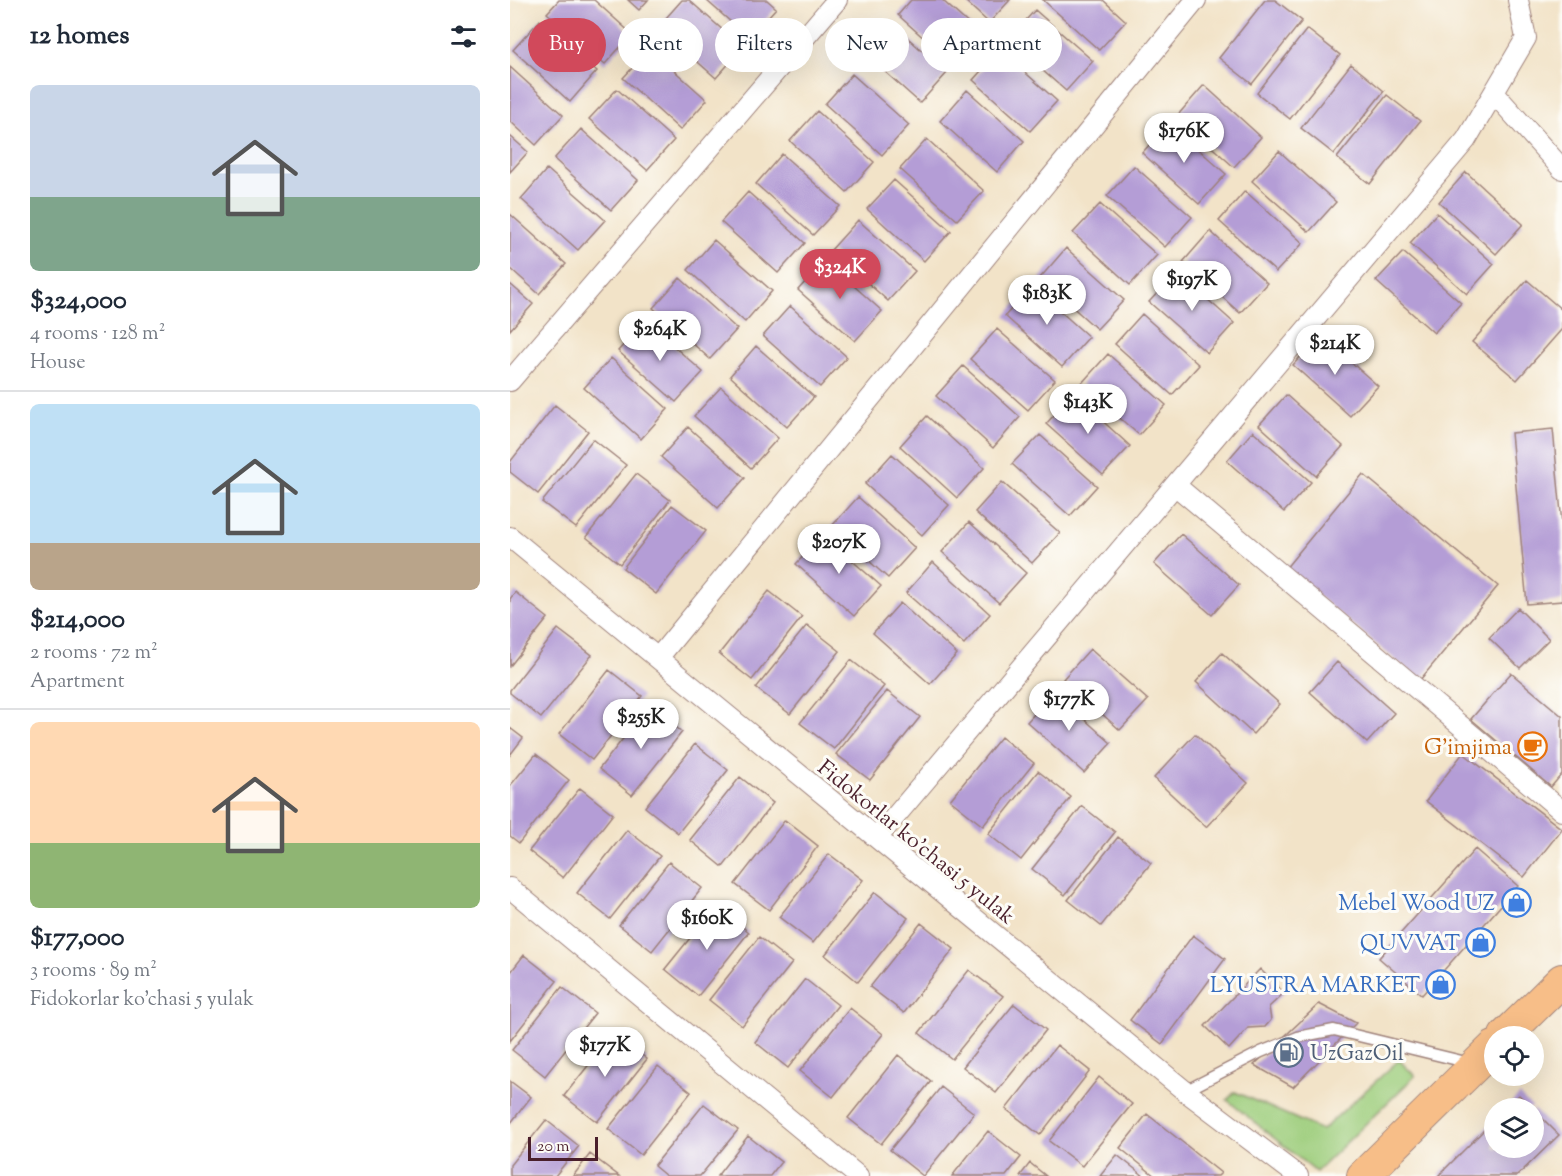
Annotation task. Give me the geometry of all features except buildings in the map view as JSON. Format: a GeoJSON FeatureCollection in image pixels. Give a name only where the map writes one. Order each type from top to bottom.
{"type":"FeatureCollection","features":[{"type":"Feature","properties":{"kind":"main road"},"geometry":{"type":"LineString","coordinates":[[1514,1026],[1562,980]]}},
{"type":"Feature","properties":{"kind":"main road"},"geometry":{"type":"LineString","coordinates":[[1363,1176],[1484,1057]]}},
{"type":"Feature","properties":{"kind":"street"},"geometry":{"type":"LineString","coordinates":[[510,381],[837,0]]}},
{"type":"Feature","properties":{"kind":"street"},"geometry":{"type":"LineString","coordinates":[[658,658],[1196,0]]}},
{"type":"Feature","properties":{"kind":"street"},"geometry":{"type":"LineString","coordinates":[[877,838],[1466,140],[1526,38],[1518,0]]}},
{"type":"Feature","properties":{"kind":"street"},"geometry":{"type":"LineString","coordinates":[[1494,93],[1562,169]]}},
{"type":"Feature","properties":{"kind":"street"},"geometry":{"type":"LineString","coordinates":[[1175,485],[1562,811]]}},
{"type":"Feature","properties":{"kind":"street","name":"Fidokorlar ko'chasi 5 yulak"},"geometry":{"type":"LineString","coordinates":[[510,537],[1185,1091],[1298,1176]]}},
{"type":"Feature","properties":{"kind":"street"},"geometry":{"type":"LineString","coordinates":[[510,888],[858,1176]]}},
{"type":"Feature","properties":{"kind":"lane"},"geometry":{"type":"LineString","coordinates":[[1185,1091],[1289,1040],[1334,1030],[1484,1056]]}},
{"type":"Feature","properties":{"kind":"green space"},"geometry":{"type":"Polygon","coordinates":[[[1399,1060],[1415,1076],[1316,1172],[1227,1100],[1235,1092],[1322,1130],[1399,1060]]]}},
{"type":"Feature","properties":{"kind":"place","name":"G'imjima"},"geometry":{"type":"Point","coordinates":[1533,746]}},
{"type":"Feature","properties":{"kind":"place","name":"Mebel Wood UZ"},"geometry":{"type":"Point","coordinates":[1516,902]}},
{"type":"Feature","properties":{"kind":"place","name":"QUVVAT"},"geometry":{"type":"Point","coordinates":[1481,942]}},
{"type":"Feature","properties":{"kind":"place","name":"LYUSTRA MARKET"},"geometry":{"type":"Point","coordinates":[1441,984]}},
{"type":"Feature","properties":{"kind":"place","name":"UzGazOil"},"geometry":{"type":"Point","coordinates":[1289,1052]}}]}
